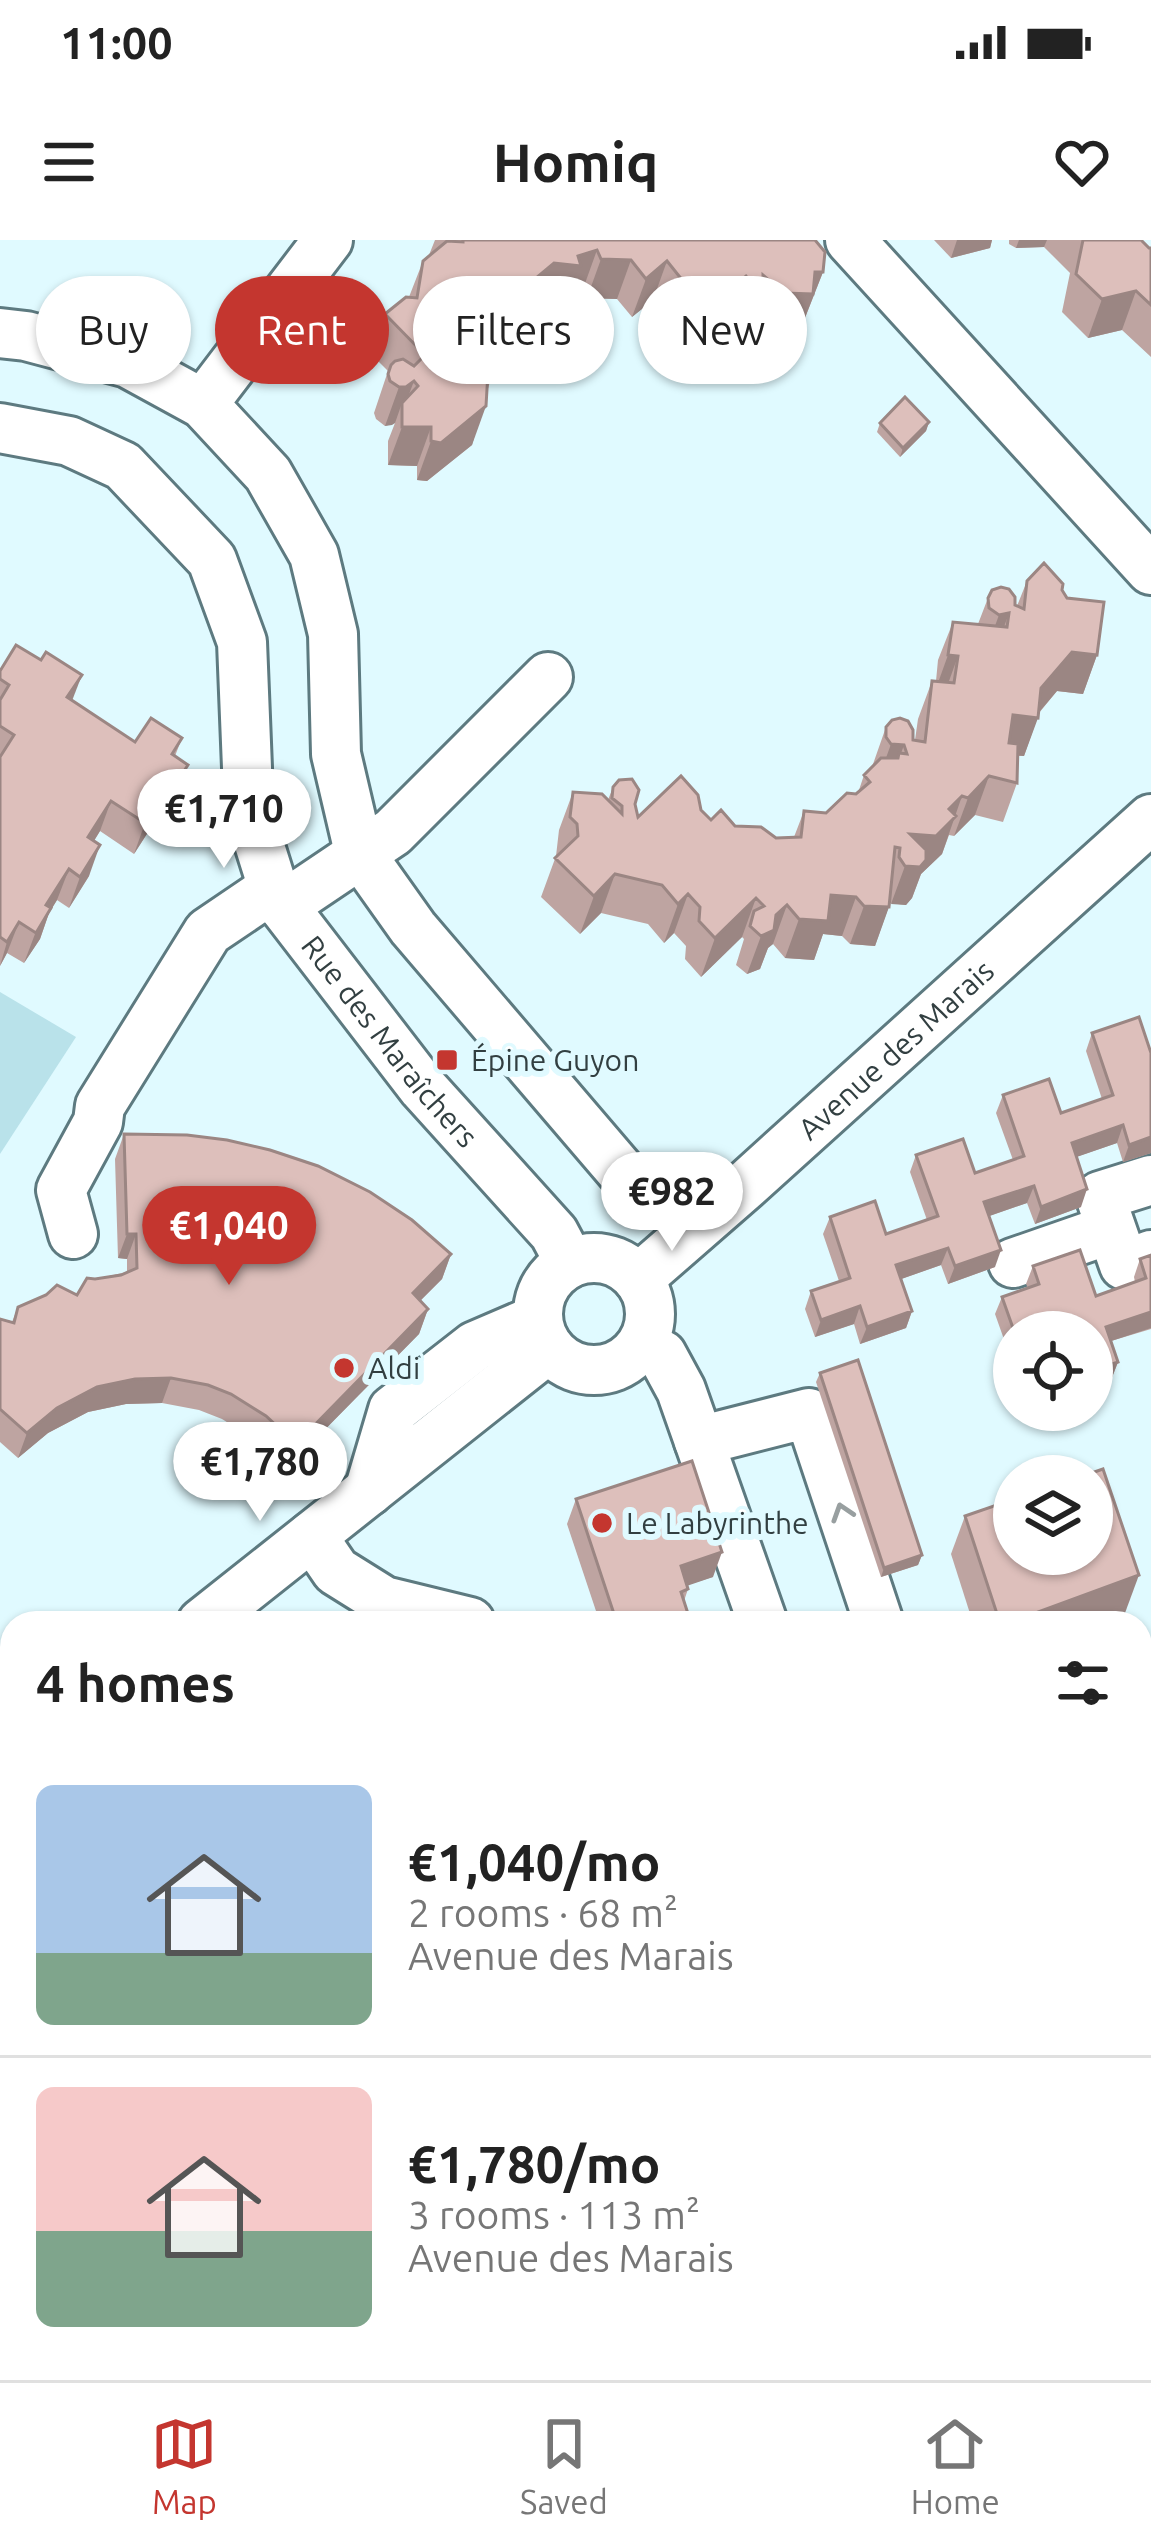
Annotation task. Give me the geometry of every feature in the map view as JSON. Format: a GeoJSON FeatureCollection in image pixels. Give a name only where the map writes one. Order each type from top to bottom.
{"type":"FeatureCollection","features":[{"type":"Feature","properties":{"kind":"street"},"geometry":{"type":"LineString","coordinates":[[202,404],[328,240]]}},
{"type":"Feature","properties":{"kind":"street"},"geometry":{"type":"LineString","coordinates":[[850,240],[1151,570]]}},
{"type":"Feature","properties":{"kind":"street"},"geometry":{"type":"LineString","coordinates":[[0,333],[128,363],[202,404],[268,474],[314,555],[333,634],[336,754],[359,852],[413,928],[631,1183]]}},
{"type":"Feature","properties":{"kind":"street","name":"Rue des Maraîchers"},"geometry":{"type":"LineString","coordinates":[[0,428],[69,441],[123,466],[212,560],[242,642],[248,793],[278,897],[423,1088],[554,1233],[570,1263]]}},
{"type":"Feature","properties":{"kind":"street"},"geometry":{"type":"LineString","coordinates":[[74,1234],[61,1190],[98,1122],[100,1106],[208,932],[393,832],[548,677]]}},
{"type":"Feature","properties":{"kind":"street","name":"Avenue des Marais"},"geometry":{"type":"LineString","coordinates":[[638,1279],[1151,819]]}},
{"type":"Feature","properties":{"kind":"street"},"geometry":{"type":"LineString","coordinates":[[1151,1180],[1100,1196],[1124,1265],[1151,1255]]}},
{"type":"Feature","properties":{"kind":"street"},"geometry":{"type":"LineString","coordinates":[[1012,1263],[1111,1228]]}},
{"type":"Feature","properties":{"kind":"street"},"geometry":{"type":"LineString","coordinates":[[599,1258],[638,1279],[647,1294],[649,1328],[630,1358],[597,1371],[562,1361],[543,1334],[539,1302],[556,1273],[570,1263],[599,1258]]}},
{"type":"Feature","properties":{"kind":"street"},"geometry":{"type":"LineString","coordinates":[[235,1611],[312,1536],[369,1491],[543,1334]]}},
{"type":"Feature","properties":{"kind":"street"},"geometry":{"type":"LineString","coordinates":[[642,1344],[662,1355],[681,1390],[760,1611]]}},
{"type":"Feature","properties":{"kind":"street"},"geometry":{"type":"LineString","coordinates":[[699,1442],[808,1413],[875,1611]]}},
{"type":"Feature","properties":{"kind":"street"},"geometry":{"type":"LineString","coordinates":[[312,1536],[336,1571],[384,1601],[425,1611]]}},
{"type":"Feature","properties":{"kind":"shaded area"},"geometry":{"type":"Polygon","coordinates":[[[0,992],[76,1037],[0,1154],[0,992]]]}},
{"type":"Feature","properties":{"kind":"building"},"geometry":{"type":"Polygon","coordinates":[[[815,240],[825,252],[823,272],[815,272],[813,294],[807,294],[807,276],[679,276],[667,261],[644,276],[631,260],[601,259],[597,250],[578,256],[581,266],[554,263],[539,276],[421,276],[423,261],[447,241],[815,240]]]}},
{"type":"Feature","properties":{"kind":"building"},"geometry":{"type":"Polygon","coordinates":[[[1083,240],[1141,240],[1151,248],[1151,305],[1136,291],[1102,299],[1076,274],[1083,240]]]}},
{"type":"Feature","properties":{"kind":"building"},"geometry":{"type":"Polygon","coordinates":[[[406,297],[413,298],[413,343],[389,318],[389,311],[406,297]]]}},
{"type":"Feature","properties":{"kind":"building"},"geometry":{"type":"Polygon","coordinates":[[[403,359],[413,365],[413,382],[399,387],[390,381],[389,371],[395,361],[403,359]]]}},
{"type":"Feature","properties":{"kind":"building"},"geometry":{"type":"Polygon","coordinates":[[[487,384],[486,406],[441,443],[431,441],[431,427],[402,427],[402,403],[418,386],[487,384]]]}},
{"type":"Feature","properties":{"kind":"building"},"geometry":{"type":"Polygon","coordinates":[[[905,397],[929,422],[903,448],[880,423],[905,397]]]}},
{"type":"Feature","properties":{"kind":"building"},"geometry":{"type":"Polygon","coordinates":[[[1044,563],[1063,584],[1067,598],[1104,602],[1097,655],[1072,652],[1041,688],[1038,718],[1013,715],[1009,743],[1018,744],[1017,783],[989,776],[968,798],[962,796],[949,809],[956,816],[936,836],[910,834],[926,850],[920,867],[905,866],[900,848],[895,847],[889,907],[864,906],[856,897],[831,895],[828,921],[799,919],[787,905],[776,915],[774,930],[761,936],[750,926],[754,911],[764,906],[756,898],[715,938],[699,921],[700,907],[688,894],[678,904],[662,885],[615,874],[594,896],[555,858],[578,836],[577,824],[570,817],[573,792],[602,794],[622,814],[622,806],[612,798],[619,780],[632,779],[639,790],[638,817],[681,776],[711,820],[721,810],[735,826],[761,827],[776,838],[801,837],[804,811],[826,813],[847,793],[856,794],[870,782],[864,775],[881,758],[907,754],[904,745],[891,744],[886,737],[892,720],[908,721],[913,740],[925,742],[932,681],[954,683],[958,656],[948,655],[953,622],[1007,627],[1009,613],[999,615],[989,608],[992,590],[1009,589],[1015,605],[1024,609],[1027,581],[1044,563]]]}},
{"type":"Feature","properties":{"kind":"building"},"geometry":{"type":"Polygon","coordinates":[[[16,645],[41,660],[46,652],[82,675],[67,697],[135,742],[151,718],[182,738],[172,754],[188,765],[145,823],[111,801],[88,837],[100,845],[80,877],[69,869],[46,905],[51,908],[36,933],[19,922],[7,942],[0,937],[0,757],[14,735],[0,726],[0,700],[9,685],[0,679],[0,671],[16,645]]]}},
{"type":"Feature","properties":{"kind":"building"},"geometry":{"type":"Polygon","coordinates":[[[1139,1017],[1151,1053],[1151,1137],[1129,1145],[1123,1125],[1072,1143],[1087,1189],[1041,1207],[1034,1186],[984,1202],[1001,1250],[955,1266],[948,1248],[896,1265],[912,1311],[867,1327],[860,1306],[821,1320],[811,1291],[850,1278],[830,1217],[875,1201],[886,1234],[938,1216],[916,1155],[963,1139],[975,1173],[1024,1156],[1003,1095],[1049,1079],[1061,1113],[1113,1095],[1092,1033],[1139,1017]]]}},
{"type":"Feature","properties":{"kind":"building"},"geometry":{"type":"Polygon","coordinates":[[[124,1134],[227,1140],[318,1166],[370,1192],[451,1254],[413,1293],[428,1309],[296,1444],[266,1416],[231,1394],[171,1378],[97,1387],[57,1408],[27,1433],[0,1409],[0,1319],[14,1323],[18,1307],[57,1285],[77,1295],[87,1278],[121,1275],[137,1268],[136,1234],[127,1234],[124,1134]]]}},
{"type":"Feature","properties":{"kind":"building"},"geometry":{"type":"Polygon","coordinates":[[[1080,1250],[1096,1296],[1146,1278],[1140,1259],[1151,1255],[1151,1312],[1113,1325],[1113,1311],[1007,1311],[1002,1297],[1039,1284],[1033,1266],[1080,1250]]]}},
{"type":"Feature","properties":{"kind":"building"},"geometry":{"type":"Polygon","coordinates":[[[858,1360],[922,1555],[884,1568],[820,1373],[858,1360]]]}},
{"type":"Feature","properties":{"kind":"building"},"geometry":{"type":"Polygon","coordinates":[[[692,1461],[722,1552],[681,1566],[688,1589],[681,1592],[687,1611],[613,1611],[576,1499],[692,1461]]]}},
{"type":"Feature","properties":{"kind":"building"},"geometry":{"type":"Polygon","coordinates":[[[1113,1498],[1139,1575],[1041,1611],[996,1611],[965,1516],[993,1506],[993,1575],[1113,1575],[1113,1498]]]}},
{"type":"Feature","properties":{"kind":"place","name":"Épine Guyon"},"geometry":{"type":"Point","coordinates":[447,1060]}},
{"type":"Feature","properties":{"kind":"place","name":"Aldi"},"geometry":{"type":"Point","coordinates":[344,1368]}},
{"type":"Feature","properties":{"kind":"place","name":"Le Labyrinthe"},"geometry":{"type":"Point","coordinates":[602,1523]}}]}
